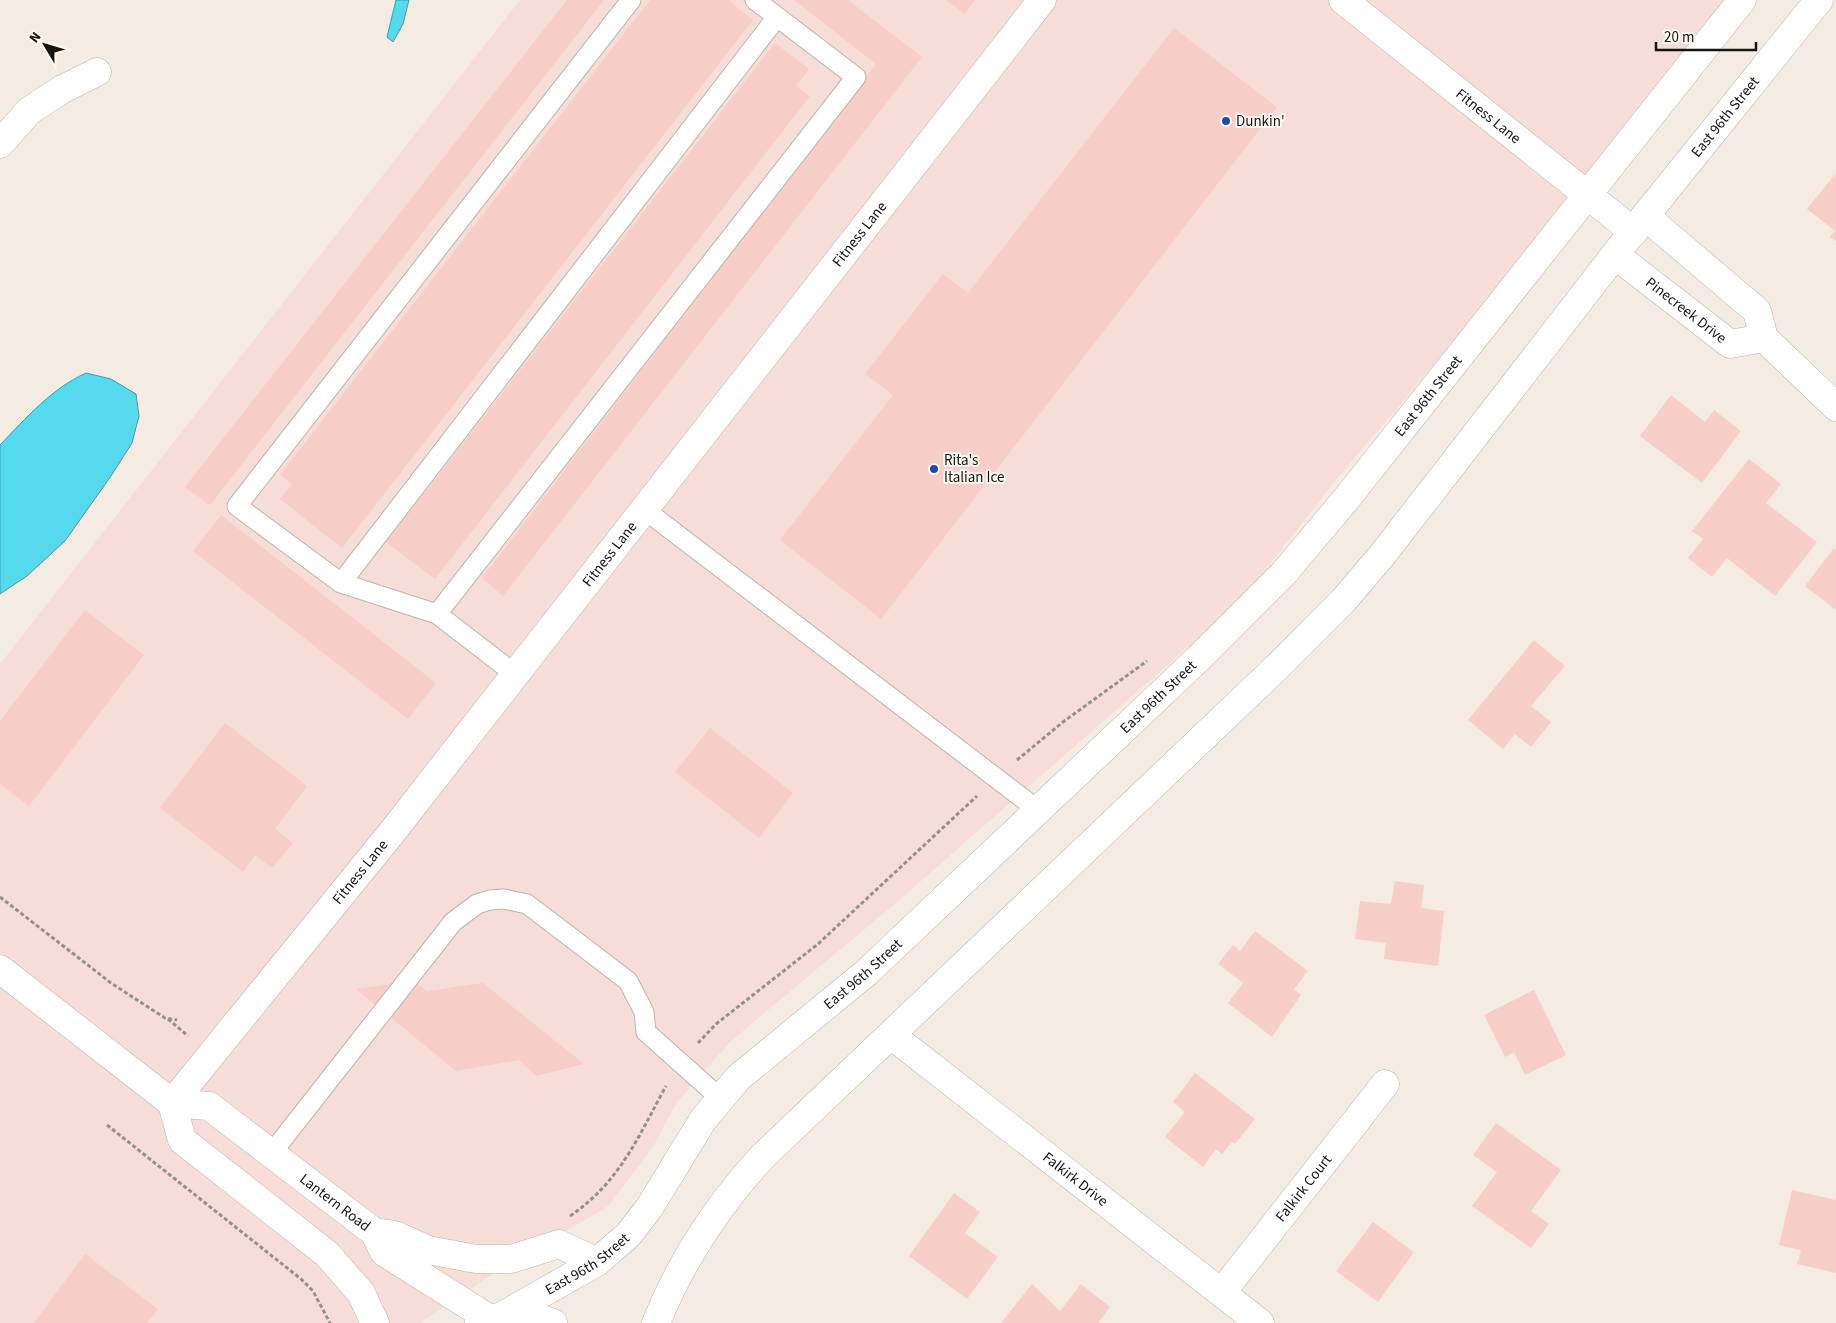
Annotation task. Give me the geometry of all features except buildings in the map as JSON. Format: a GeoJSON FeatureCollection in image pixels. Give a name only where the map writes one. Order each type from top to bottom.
{"type":"FeatureCollection","features":[{"type":"Feature","properties":{"kind":"street","name":"Fitness Lane"},"geometry":{"type":"LineString","coordinates":[[172,1104],[393,831],[516,675],[1042,0]]}},
{"type":"Feature","properties":{"kind":"street","name":"Fitness Lane"},"geometry":{"type":"LineString","coordinates":[[1343,0],[1588,196],[1639,224]]}},
{"type":"Feature","properties":{"kind":"street","name":"East 96th Street"},"geometry":{"type":"LineString","coordinates":[[490,1319],[597,1262],[628,1234],[649,1208],[693,1134],[720,1098],[738,1078],[867,972],[1199,658],[1284,573],[1347,498],[1742,0]]}},
{"type":"Feature","properties":{"kind":"street","name":"East 96th Street"},"geometry":{"type":"LineString","coordinates":[[656,1323],[684,1262],[712,1219],[744,1177],[1275,669],[1344,600],[1383,554],[1639,224],[1819,0]]}},
{"type":"Feature","properties":{"kind":"street"},"geometry":{"type":"LineString","coordinates":[[0,144],[30,112],[60,90],[97,72]]}},
{"type":"Feature","properties":{"kind":"street"},"geometry":{"type":"LineString","coordinates":[[1639,224],[1757,311],[1764,338],[1836,407]]}},
{"type":"Feature","properties":{"kind":"street","name":"Pinecreek Drive"},"geometry":{"type":"LineString","coordinates":[[1615,255],[1730,344],[1764,338]]}},
{"type":"Feature","properties":{"kind":"street"},"geometry":{"type":"LineString","coordinates":[[0,969],[172,1104],[182,1140],[327,1254],[361,1293],[376,1323]]}},
{"type":"Feature","properties":{"kind":"street","name":"Falkirk Drive"},"geometry":{"type":"LineString","coordinates":[[891,1035],[1260,1323]]}},
{"type":"Feature","properties":{"kind":"street","name":"Falkirk Court"},"geometry":{"type":"LineString","coordinates":[[1222,1292],[1385,1084]]}},
{"type":"Feature","properties":{"kind":"street","name":"Lantern Road"},"geometry":{"type":"LineString","coordinates":[[172,1104],[209,1106],[374,1232],[384,1252],[490,1319]]}},
{"type":"Feature","properties":{"kind":"street"},"geometry":{"type":"LineString","coordinates":[[374,1232],[395,1235],[428,1250],[460,1258],[511,1258],[559,1244],[597,1262]]}},
{"type":"Feature","properties":{"kind":"street"},"geometry":{"type":"LineString","coordinates":[[490,1319],[536,1317],[553,1323]]}},
{"type":"Feature","properties":{"kind":"lane"},"geometry":{"type":"LineString","coordinates":[[516,675],[437,614],[341,583],[237,506],[631,0]]}},
{"type":"Feature","properties":{"kind":"lane"},"geometry":{"type":"LineString","coordinates":[[437,614],[856,77],[755,0]]}},
{"type":"Feature","properties":{"kind":"lane"},"geometry":{"type":"LineString","coordinates":[[341,583],[777,17]]}},
{"type":"Feature","properties":{"kind":"lane"},"geometry":{"type":"LineString","coordinates":[[645,510],[1038,810]]}},
{"type":"Feature","properties":{"kind":"lane"},"geometry":{"type":"LineString","coordinates":[[271,1154],[453,922],[476,904],[490,900],[510,900],[527,904],[628,981],[644,1012],[646,1032],[720,1098]]}},
{"type":"Feature","properties":{"kind":"path"},"geometry":{"type":"LineString","coordinates":[[702,1037],[818,944],[1035,743],[1151,658]]}},
{"type":"Feature","properties":{"kind":"path"},"geometry":{"type":"LineString","coordinates":[[0,897],[111,983],[165,1018],[177,1020]]}},
{"type":"Feature","properties":{"kind":"path"},"geometry":{"type":"LineString","coordinates":[[565,1219],[599,1193],[622,1166],[653,1113],[665,1088]]}},
{"type":"Feature","properties":{"kind":"path"},"geometry":{"type":"LineString","coordinates":[[107,1126],[313,1290],[330,1323]]}},
{"type":"Feature","properties":{"kind":"shaded area"},"geometry":{"type":"Polygon","coordinates":[[[520,0],[1728,0],[1446,351],[1335,481],[1243,599],[896,903],[731,1041],[677,1102],[652,1149],[607,1207],[494,1273],[420,1323],[0,1323],[0,664],[520,0]]]}},
{"type":"Feature","properties":{"kind":"water"},"geometry":{"type":"Polygon","coordinates":[[[396,0],[409,0],[403,24],[393,42],[387,37],[396,0]]]}},
{"type":"Feature","properties":{"kind":"water"},"geometry":{"type":"Polygon","coordinates":[[[86,373],[111,379],[136,394],[139,416],[132,443],[65,541],[27,576],[0,594],[0,445],[50,396],[61,387],[86,373]]]}},
{"type":"Feature","properties":{"kind":"place","name":"Dunkin'"},"geometry":{"type":"Point","coordinates":[1226,121]}},
{"type":"Feature","properties":{"kind":"place","name":"Rita's Italian Ice"},"geometry":{"type":"Point","coordinates":[934,469]}}]}
